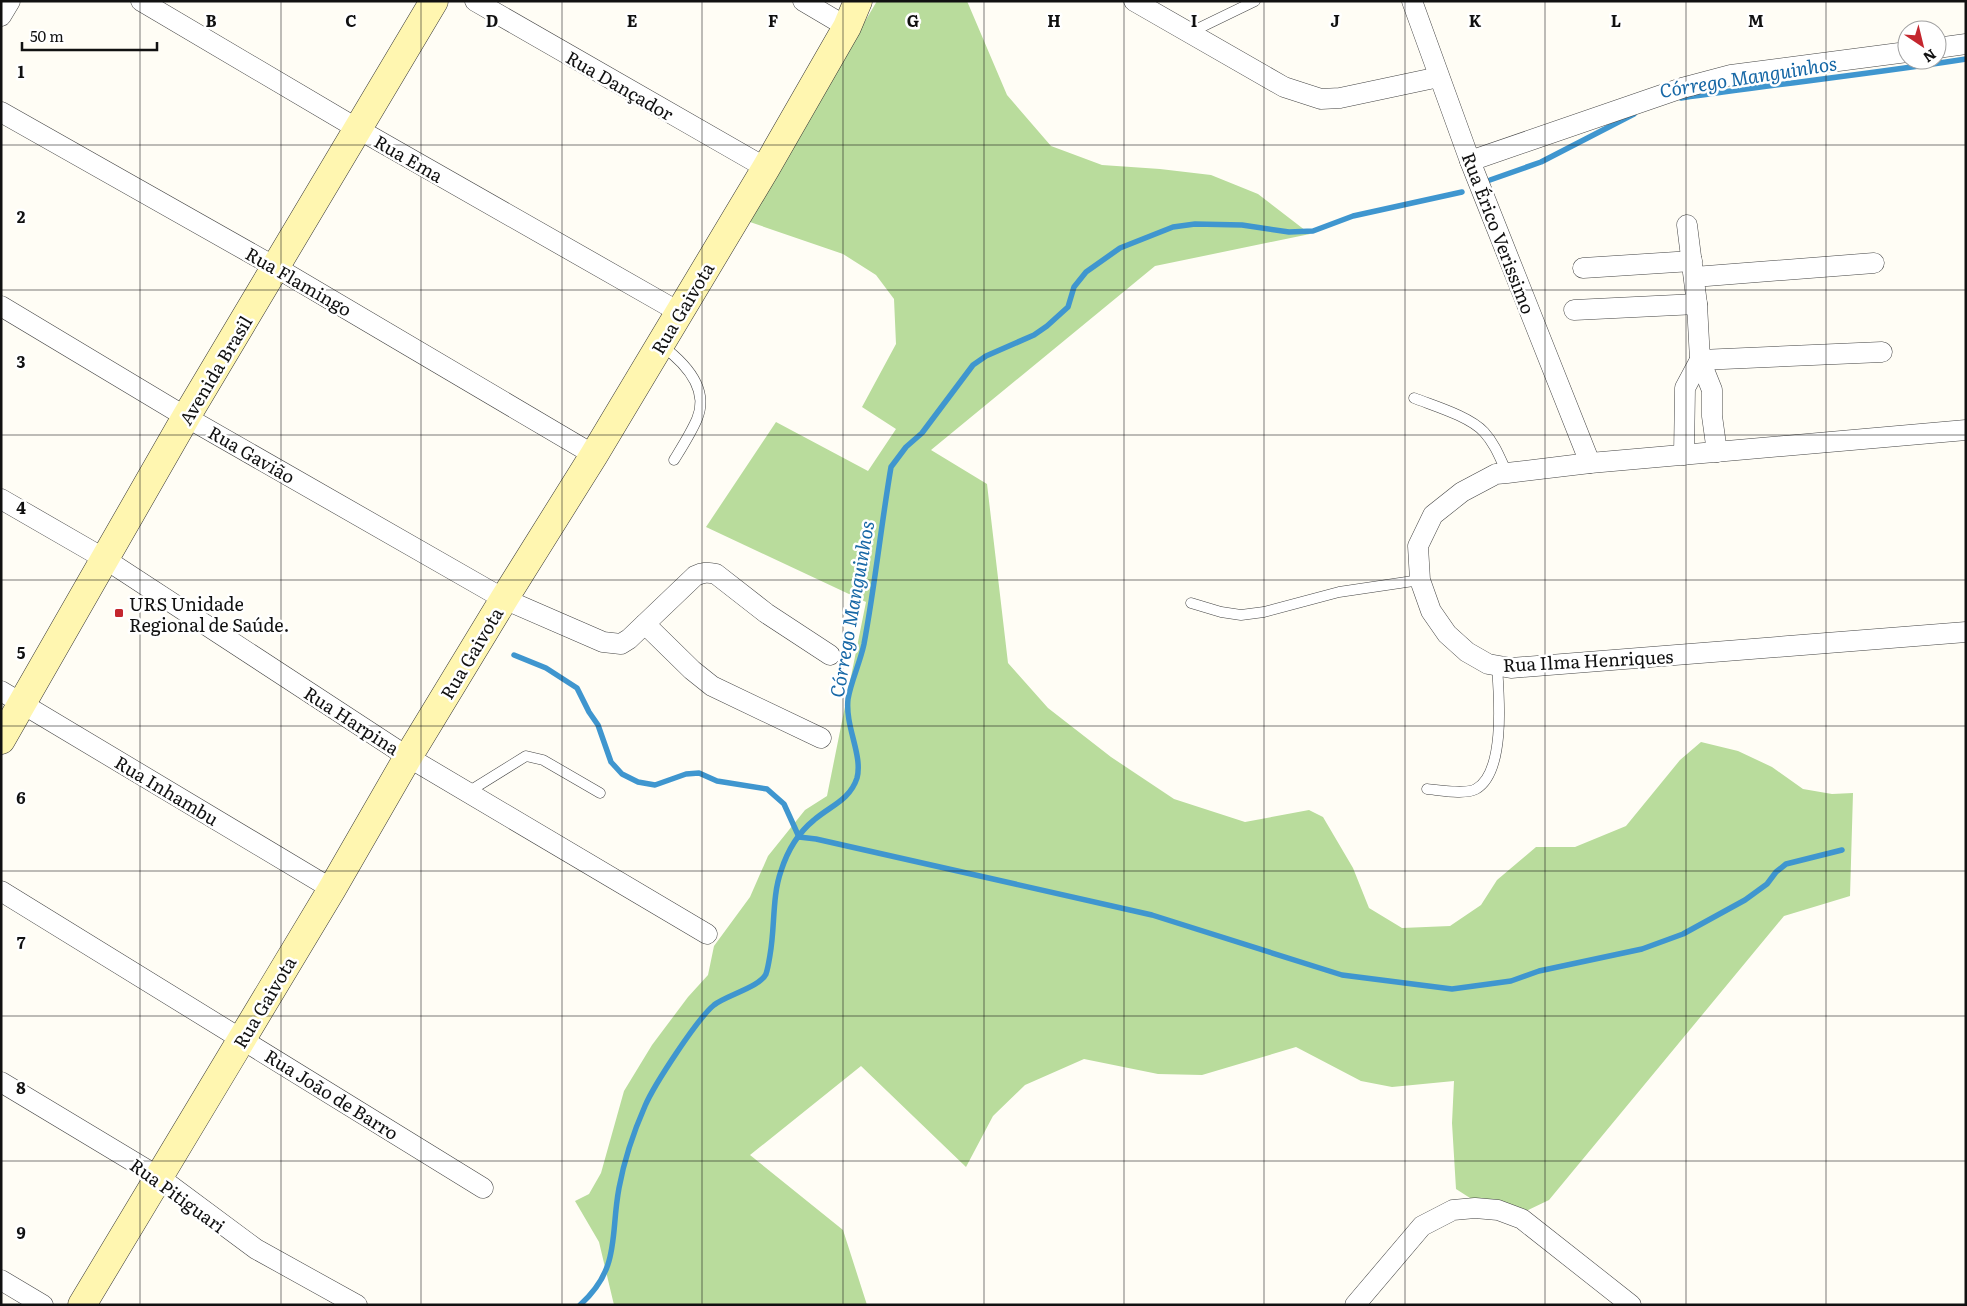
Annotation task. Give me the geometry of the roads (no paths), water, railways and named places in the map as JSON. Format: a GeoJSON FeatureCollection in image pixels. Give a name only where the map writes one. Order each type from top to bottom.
{"type":"FeatureCollection","features":[{"type":"Feature","properties":{"kind":"street"},"geometry":{"type":"LineString","coordinates":[[1,16],[10,1]]}},
{"type":"Feature","properties":{"kind":"street","name":"Rua Ema"},"geometry":{"type":"LineString","coordinates":[[140,1],[358,129],[679,312]]}},
{"type":"Feature","properties":{"kind":"street","name":"Avenida Brasil"},"geometry":{"type":"LineString","coordinates":[[1,740],[12,698],[105,559],[186,417],[277,268],[434,1]]}},
{"type":"Feature","properties":{"kind":"street","name":"Rua Dançador"},"geometry":{"type":"LineString","coordinates":[[475,1],[766,168]]}},
{"type":"Feature","properties":{"kind":"street"},"geometry":{"type":"LineString","coordinates":[[803,1],[847,27]]}},
{"type":"Feature","properties":{"kind":"street","name":"Rua Gaivota"},"geometry":{"type":"LineString","coordinates":[[82,1305],[332,889],[408,757],[504,598],[594,455],[766,168],[847,27],[858,1]]}},
{"type":"Feature","properties":{"kind":"street"},"geometry":{"type":"LineString","coordinates":[[1134,1],[1284,87],[1321,99],[1340,98],[1439,77]]}},
{"type":"Feature","properties":{"kind":"street","name":"Rua Érico Verissimo"},"geometry":{"type":"LineString","coordinates":[[1412,1],[1472,165],[1590,463]]}},
{"type":"Feature","properties":{"kind":"street"},"geometry":{"type":"LineString","coordinates":[[1947,47],[1966,44]]}},
{"type":"Feature","properties":{"kind":"street"},"geometry":{"type":"LineString","coordinates":[[1472,165],[1682,88],[1731,75],[1897,53]]}},
{"type":"Feature","properties":{"kind":"street","name":"Rua Flamingo"},"geometry":{"type":"LineString","coordinates":[[1,112],[277,268],[594,455]]}},
{"type":"Feature","properties":{"kind":"street"},"geometry":{"type":"LineString","coordinates":[[1687,225],[1697,304],[1700,360],[1712,390],[1712,416],[1717,452]]}},
{"type":"Feature","properties":{"kind":"street"},"geometry":{"type":"LineString","coordinates":[[1583,268],[1693,269],[1874,263]]}},
{"type":"Feature","properties":{"kind":"street"},"geometry":{"type":"LineString","coordinates":[[1574,310],[1697,304]]}},
{"type":"Feature","properties":{"kind":"street","name":"Rua Gavião"},"geometry":{"type":"LineString","coordinates":[[1,306],[186,417],[504,598],[611,644],[621,644],[629,639],[695,576],[701,572],[710,572],[716,574],[766,613],[830,655]]}},
{"type":"Feature","properties":{"kind":"street"},"geometry":{"type":"LineString","coordinates":[[1700,360],[1882,352]]}},
{"type":"Feature","properties":{"kind":"street"},"geometry":{"type":"LineString","coordinates":[[1684,455],[1684,388],[1700,360]]}},
{"type":"Feature","properties":{"kind":"street","name":"Rua Ilma Henriques"},"geometry":{"type":"LineString","coordinates":[[1966,430],[1590,463],[1496,474],[1462,492],[1433,515],[1418,546],[1420,580],[1431,611],[1446,634],[1467,652],[1488,664],[1497,666],[1511,668],[1568,665],[1966,632]]}},
{"type":"Feature","properties":{"kind":"street","name":"Rua Harpina"},"geometry":{"type":"LineString","coordinates":[[1,499],[105,559],[408,757],[708,934]]}},
{"type":"Feature","properties":{"kind":"street"},"geometry":{"type":"LineString","coordinates":[[645,624],[692,670],[712,686],[822,738]]}},
{"type":"Feature","properties":{"kind":"street","name":"Rua Inhambu"},"geometry":{"type":"LineString","coordinates":[[12,698],[332,889]]}},
{"type":"Feature","properties":{"kind":"street","name":"Rua João de Barro"},"geometry":{"type":"LineString","coordinates":[[1,891],[243,1038],[483,1188]]}},
{"type":"Feature","properties":{"kind":"street","name":"Rua Pitiguari"},"geometry":{"type":"LineString","coordinates":[[1,1082],[159,1177],[256,1249],[357,1305]]}},
{"type":"Feature","properties":{"kind":"street"},"geometry":{"type":"LineString","coordinates":[[1355,1305],[1422,1226],[1453,1210],[1475,1208],[1498,1210],[1522,1219],[1631,1305]]}},
{"type":"Feature","properties":{"kind":"street"},"geometry":{"type":"LineString","coordinates":[[1,1280],[43,1305]]}},
{"type":"Feature","properties":{"kind":"lane"},"geometry":{"type":"LineString","coordinates":[[1189,33],[1255,1]]}},
{"type":"Feature","properties":{"kind":"lane"},"geometry":{"type":"LineString","coordinates":[[660,344],[674,355],[692,374],[700,390],[698,418],[674,460]]}},
{"type":"Feature","properties":{"kind":"lane"},"geometry":{"type":"LineString","coordinates":[[1414,398],[1451,412],[1483,431],[1496,448],[1507,473]]}},
{"type":"Feature","properties":{"kind":"lane"},"geometry":{"type":"LineString","coordinates":[[1191,604],[1221,612],[1241,614],[1264,612],[1339,592],[1420,580]]}},
{"type":"Feature","properties":{"kind":"lane"},"geometry":{"type":"LineString","coordinates":[[1427,789],[1452,792],[1476,789],[1491,774],[1501,718],[1497,666]]}},
{"type":"Feature","properties":{"kind":"lane"},"geometry":{"type":"LineString","coordinates":[[468,792],[526,756],[543,760],[600,793]]}},
{"type":"Feature","properties":{"kind":"waterway","name":"Córrego Manguinhos"},"geometry":{"type":"LineString","coordinates":[[1681,98],[1966,59]]}},
{"type":"Feature","properties":{"kind":"waterway","name":"Córrego Manguinhos"},"geometry":{"type":"LineString","coordinates":[[1490,180],[1541,162],[1634,114]]}},
{"type":"Feature","properties":{"kind":"waterway","name":"Córrego Manguinhos"},"geometry":{"type":"LineString","coordinates":[[580,1305],[602,1278],[608,1264],[612,1251],[616,1205],[624,1167],[637,1126],[650,1096],[676,1053],[707,1012],[720,1001],[763,979],[766,974],[772,945],[776,891],[786,857],[803,831],[820,815],[845,797],[854,786],[857,778],[858,760],[849,720],[848,699],[864,644],[891,467],[906,447],[922,433],[973,365],[986,356],[1034,335],[1047,326],[1068,307],[1074,287],[1086,272],[1120,248],[1173,227],[1195,224],[1242,225],[1289,232],[1313,231],[1353,216],[1462,192]]}},
{"type":"Feature","properties":{"kind":"waterway"},"geometry":{"type":"LineString","coordinates":[[514,655],[546,668],[577,688],[598,725],[611,762],[622,774],[638,782],[655,785],[686,774],[699,773],[717,781],[767,789],[784,804],[799,837]]}},
{"type":"Feature","properties":{"kind":"waterway"},"geometry":{"type":"LineString","coordinates":[[799,837],[816,839],[1152,915],[1342,975],[1452,989],[1511,981],[1539,971],[1642,949],[1683,934],[1745,900],[1767,884],[1776,872],[1786,864],[1842,850]]}},
{"type":"Feature","properties":{"kind":"place","name":"URS Unidade Regional de Saúde."},"geometry":{"type":"Point","coordinates":[119,613]}}]}
